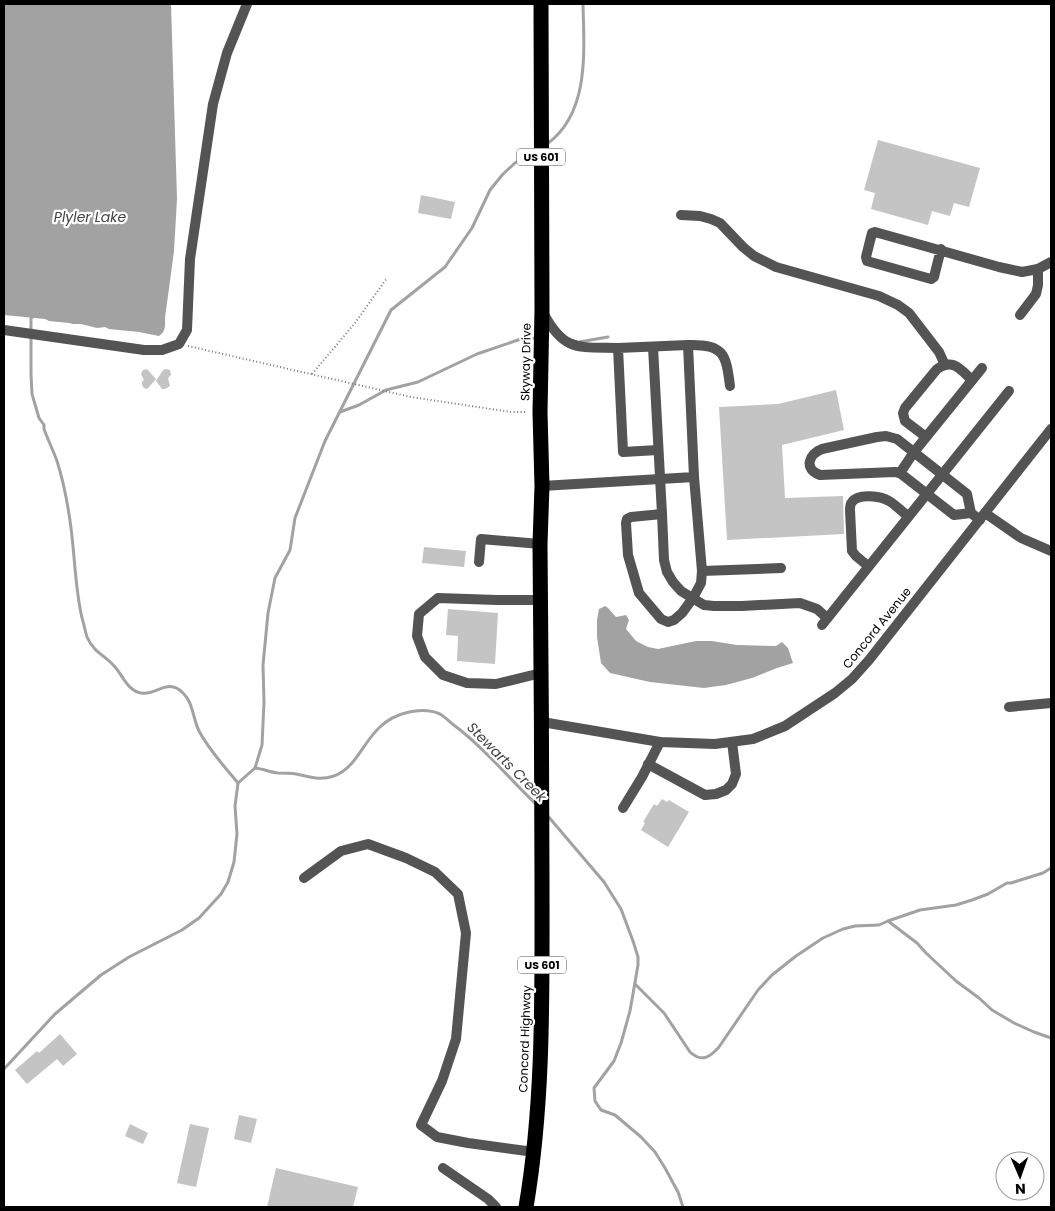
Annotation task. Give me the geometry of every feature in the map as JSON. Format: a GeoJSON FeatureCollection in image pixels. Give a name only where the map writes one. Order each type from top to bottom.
{"type":"FeatureCollection","features":[{"type":"Feature","properties":{"kind":"highway","name":"Skyway Drive"},"geometry":{"type":"LineString","coordinates":[[542,4],[540,412],[542,486],[540,544],[542,722]]}},
{"type":"Feature","properties":{"kind":"highway","name":"Concord Highway"},"geometry":{"type":"LineString","coordinates":[[526,1207],[533,1168],[540,1064],[542,722]]}},
{"type":"Feature","properties":{"kind":"street"},"geometry":{"type":"LineString","coordinates":[[4,330],[144,350],[162,350],[179,344],[187,330],[190,258],[213,104],[227,53],[247,4]]}},
{"type":"Feature","properties":{"kind":"street"},"geometry":{"type":"LineString","coordinates":[[681,215],[700,216],[720,223],[754,256],[776,267],[879,296],[898,305],[909,313],[920,327],[939,352],[945,365]]}},
{"type":"Feature","properties":{"kind":"street"},"geometry":{"type":"LineString","coordinates":[[941,249],[934,277],[931,279],[868,261],[866,258],[872,233],[875,232],[941,249],[999,267],[1022,272],[1038,269],[1051,262]]}},
{"type":"Feature","properties":{"kind":"street"},"geometry":{"type":"LineString","coordinates":[[1020,315],[1036,294],[1038,269]]}},
{"type":"Feature","properties":{"kind":"street"},"geometry":{"type":"LineString","coordinates":[[542,310],[551,328],[565,342],[574,346],[618,348],[703,345],[713,347],[724,355],[730,386]]}},
{"type":"Feature","properties":{"kind":"street"},"geometry":{"type":"LineString","coordinates":[[662,514],[631,517],[627,519],[626,524],[628,555],[639,593],[661,619],[668,622],[674,620],[682,613],[693,598],[701,583],[702,571],[694,477],[688,345]]}},
{"type":"Feature","properties":{"kind":"street"},"geometry":{"type":"LineString","coordinates":[[653,347],[664,560],[672,582],[681,591],[704,605],[742,606],[800,603],[817,609],[824,621],[1009,391]]}},
{"type":"Feature","properties":{"kind":"street"},"geometry":{"type":"LineString","coordinates":[[618,348],[623,452],[658,450]]}},
{"type":"Feature","properties":{"kind":"street"},"geometry":{"type":"LineString","coordinates":[[926,437],[905,421],[903,413],[937,369],[948,364],[954,365],[972,380]]}},
{"type":"Feature","properties":{"kind":"street"},"geometry":{"type":"LineString","coordinates":[[900,473],[914,452],[982,368]]}},
{"type":"Feature","properties":{"kind":"street","name":"Concord Avenue"},"geometry":{"type":"LineString","coordinates":[[542,722],[660,742],[715,744],[753,739],[785,726],[835,693],[852,679],[1051,429]]}},
{"type":"Feature","properties":{"kind":"street"},"geometry":{"type":"LineString","coordinates":[[971,512],[968,494],[897,439],[886,436],[877,437],[822,449],[815,451],[810,462],[810,468],[813,472],[820,475],[900,473],[954,515],[971,512],[1051,551]]}},
{"type":"Feature","properties":{"kind":"street"},"geometry":{"type":"LineString","coordinates":[[542,486],[694,477]]}},
{"type":"Feature","properties":{"kind":"street"},"geometry":{"type":"LineString","coordinates":[[868,566],[852,551],[850,504],[852,501],[868,496],[880,498],[889,501],[908,516]]}},
{"type":"Feature","properties":{"kind":"street"},"geometry":{"type":"LineString","coordinates":[[479,562],[481,539],[540,544]]}},
{"type":"Feature","properties":{"kind":"street"},"geometry":{"type":"LineString","coordinates":[[702,571],[782,568]]}},
{"type":"Feature","properties":{"kind":"street"},"geometry":{"type":"LineString","coordinates":[[541,600],[438,598],[419,614],[417,636],[425,658],[443,675],[467,683],[496,684],[541,673]]}},
{"type":"Feature","properties":{"kind":"street"},"geometry":{"type":"LineString","coordinates":[[1009,707],[1051,703]]}},
{"type":"Feature","properties":{"kind":"street"},"geometry":{"type":"LineString","coordinates":[[623,808],[660,742]]}},
{"type":"Feature","properties":{"kind":"street"},"geometry":{"type":"LineString","coordinates":[[648,764],[705,795],[716,794],[726,790],[732,784],[736,774],[732,742]]}},
{"type":"Feature","properties":{"kind":"street"},"geometry":{"type":"LineString","coordinates":[[304,878],[341,851],[368,844],[406,858],[435,872],[458,894],[466,933],[456,1039],[442,1081],[421,1125],[437,1137],[534,1152]]}},
{"type":"Feature","properties":{"kind":"street"},"geometry":{"type":"LineString","coordinates":[[443,1168],[488,1199],[496,1207]]}},
{"type":"Feature","properties":{"kind":"path"},"geometry":{"type":"LineString","coordinates":[[312,374],[355,323],[387,278]]}},
{"type":"Feature","properties":{"kind":"path"},"geometry":{"type":"LineString","coordinates":[[179,344],[437,402],[511,412],[540,412]]}},
{"type":"Feature","properties":{"kind":"water","name":"Plyler Lake"},"geometry":{"type":"Polygon","coordinates":[[[4,4],[171,4],[177,199],[174,251],[165,326],[159,336],[105,327],[97,328],[81,324],[4,315],[4,4]]]}},
{"type":"Feature","properties":{"kind":"water"},"geometry":{"type":"Polygon","coordinates":[[[605,606],[616,617],[626,615],[629,620],[626,629],[636,641],[648,647],[658,649],[696,641],[776,646],[782,642],[788,648],[793,663],[752,678],[726,685],[704,688],[650,682],[610,673],[601,663],[597,637],[599,609],[605,606]]]}},
{"type":"Feature","properties":{"kind":"building"},"geometry":{"type":"Polygon","coordinates":[[[878,140],[980,168],[969,207],[954,203],[950,216],[932,211],[928,225],[871,209],[875,193],[864,190],[878,140]]]}},
{"type":"Feature","properties":{"kind":"building"},"geometry":{"type":"Polygon","coordinates":[[[421,195],[455,202],[451,219],[418,213],[421,195]]]}},
{"type":"Feature","properties":{"kind":"building"},"geometry":{"type":"Polygon","coordinates":[[[147,369],[156,379],[147,389],[142,385],[144,380],[141,374],[143,370],[147,369]]]}},
{"type":"Feature","properties":{"kind":"building"},"geometry":{"type":"Polygon","coordinates":[[[163,370],[170,370],[171,375],[168,378],[170,386],[162,389],[156,381],[163,370]]]}},
{"type":"Feature","properties":{"kind":"building"},"geometry":{"type":"Polygon","coordinates":[[[836,390],[844,430],[782,445],[785,498],[843,496],[844,534],[727,540],[719,407],[778,404],[836,390]]]}},
{"type":"Feature","properties":{"kind":"building"},"geometry":{"type":"Polygon","coordinates":[[[424,547],[466,551],[464,567],[422,563],[424,547]]]}},
{"type":"Feature","properties":{"kind":"building"},"geometry":{"type":"Polygon","coordinates":[[[448,609],[498,613],[495,664],[457,661],[458,636],[446,635],[448,609]]]}},
{"type":"Feature","properties":{"kind":"building"},"geometry":{"type":"Polygon","coordinates":[[[662,799],[667,802],[669,800],[689,812],[668,847],[641,830],[645,823],[643,822],[654,804],[657,806],[662,799]]]}},
{"type":"Feature","properties":{"kind":"building"},"geometry":{"type":"Polygon","coordinates":[[[60,1034],[77,1054],[63,1066],[57,1059],[27,1084],[15,1070],[37,1051],[39,1053],[60,1034]]]}},
{"type":"Feature","properties":{"kind":"building"},"geometry":{"type":"Polygon","coordinates":[[[239,1115],[257,1119],[251,1143],[234,1139],[239,1115]]]}},
{"type":"Feature","properties":{"kind":"building"},"geometry":{"type":"Polygon","coordinates":[[[130,1124],[148,1133],[143,1144],[125,1136],[130,1124]]]}},
{"type":"Feature","properties":{"kind":"building"},"geometry":{"type":"Polygon","coordinates":[[[190,1124],[209,1128],[196,1187],[177,1183],[190,1124]]]}},
{"type":"Feature","properties":{"kind":"building"},"geometry":{"type":"Polygon","coordinates":[[[276,1168],[358,1187],[353,1207],[267,1207],[276,1168]]]}},
{"type":"Feature","properties":{"kind":"waterway"},"geometry":{"type":"LineString","coordinates":[[547,144],[561,131],[571,116],[578,98],[582,80],[583,4]]}},
{"type":"Feature","properties":{"kind":"waterway"},"geometry":{"type":"LineString","coordinates":[[255,768],[262,745],[263,665],[268,613],[275,578],[290,550],[295,518],[325,441],[391,310],[445,267],[472,228],[490,190],[515,163],[536,152]]}},
{"type":"Feature","properties":{"kind":"waterway"},"geometry":{"type":"LineString","coordinates":[[33,317],[31,318],[32,394],[39,418],[44,425],[57,461],[64,486],[71,528],[78,596],[87,637],[93,647],[111,663],[136,692],[146,693],[172,687],[183,693],[189,701],[203,738],[238,783]]}},
{"type":"Feature","properties":{"kind":"waterway"},"geometry":{"type":"LineString","coordinates":[[579,342],[608,337]]}},
{"type":"Feature","properties":{"kind":"waterway"},"geometry":{"type":"LineString","coordinates":[[340,412],[359,405],[386,390],[418,382],[477,354],[521,339],[538,338]]}},
{"type":"Feature","properties":{"kind":"waterway","name":"Stewarts Creek"},"geometry":{"type":"LineString","coordinates":[[4,1069],[55,1014],[101,975],[129,957],[182,930],[199,918],[221,894],[228,882],[234,862],[237,834],[235,806],[238,783],[255,768],[275,773],[315,778],[334,776],[342,772],[354,761],[374,733],[386,722],[408,712],[433,712],[440,714],[477,744],[537,805]]}},
{"type":"Feature","properties":{"kind":"waterway","name":"Stewarts Creek"},"geometry":{"type":"LineString","coordinates":[[547,815],[604,882],[621,909],[638,957],[630,1011],[621,1043],[614,1061],[594,1088],[595,1101],[601,1110],[615,1115],[641,1137],[655,1152],[678,1192],[683,1207]]}},
{"type":"Feature","properties":{"kind":"waterway"},"geometry":{"type":"LineString","coordinates":[[635,984],[664,1013],[690,1052],[698,1057],[706,1057],[719,1047],[758,990],[772,975],[823,938],[855,926],[879,925],[920,910],[956,905],[988,894],[1007,883],[1043,873],[1051,868]]}},
{"type":"Feature","properties":{"kind":"waterway"},"geometry":{"type":"LineString","coordinates":[[888,921],[917,943],[956,981],[992,1010],[1014,1023],[1051,1038]]}}]}
